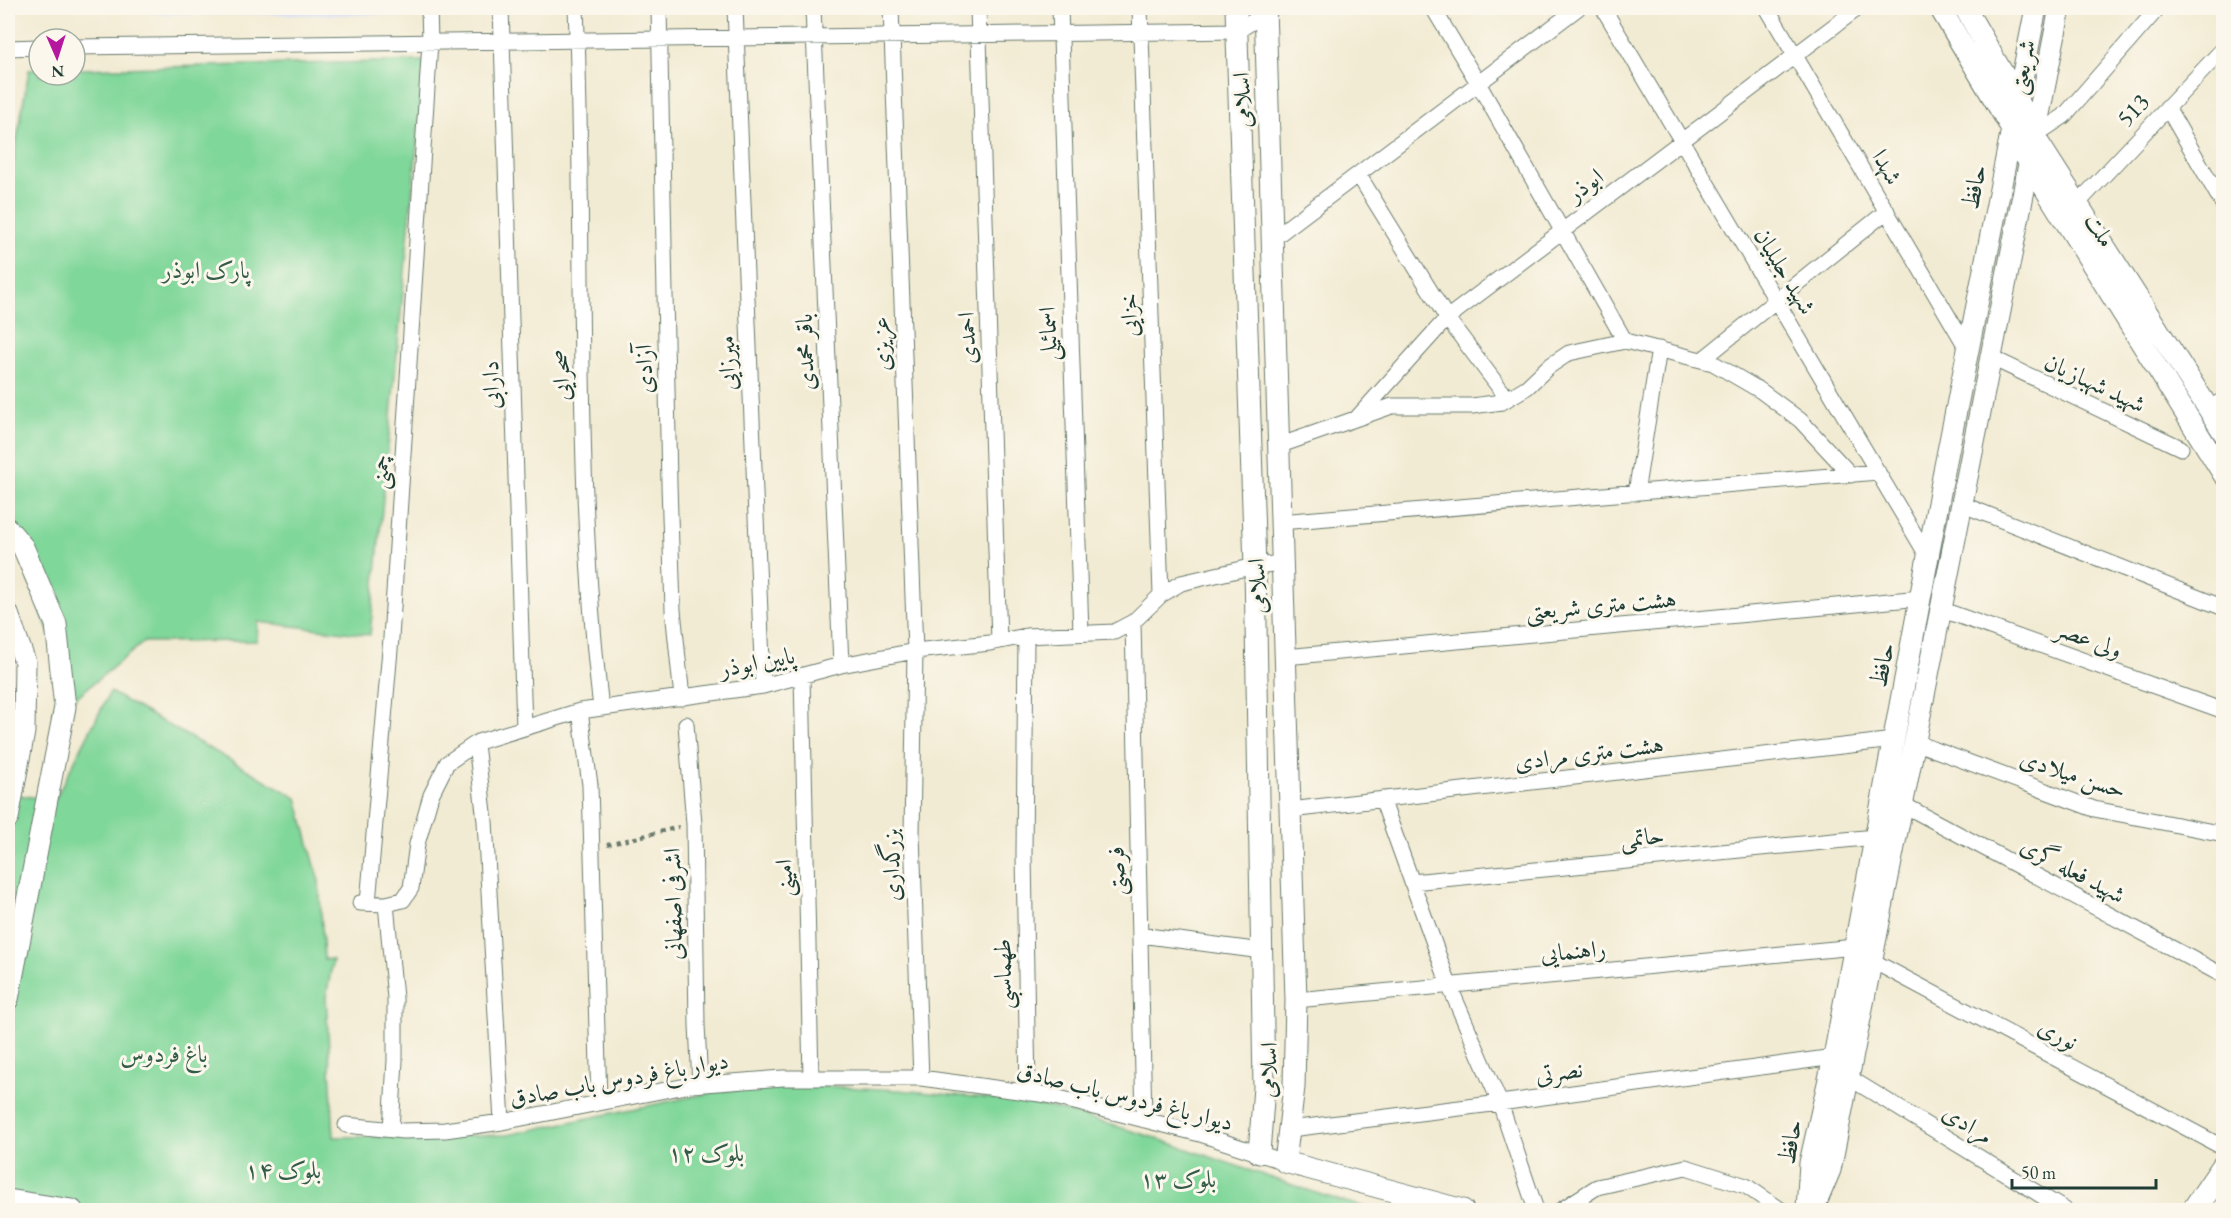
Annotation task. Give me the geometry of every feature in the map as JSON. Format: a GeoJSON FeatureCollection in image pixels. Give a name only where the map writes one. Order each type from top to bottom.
{"type":"FeatureCollection","features":[{"type":"Feature","properties":{"kind":"main road"},"geometry":{"type":"LineString","coordinates":[[2194,1210],[2223,1166]]}},
{"type":"Feature","properties":{"kind":"street","name":"چمنی"},"geometry":{"type":"LineString","coordinates":[[386,904],[364,903],[392,638],[430,42],[429,8]]}},
{"type":"Feature","properties":{"kind":"street","name":"دارابی"},"geometry":{"type":"LineString","coordinates":[[501,8],[524,728]]}},
{"type":"Feature","properties":{"kind":"street"},"geometry":{"type":"LineString","coordinates":[[576,8],[577,40]]}},
{"type":"Feature","properties":{"kind":"street","name":"آزادی"},"geometry":{"type":"LineString","coordinates":[[660,8],[660,123],[673,610],[682,698]]}},
{"type":"Feature","properties":{"kind":"street","name":"میرزایی"},"geometry":{"type":"LineString","coordinates":[[735,8],[763,686]]}},
{"type":"Feature","properties":{"kind":"street","name":"باقر محمدی"},"geometry":{"type":"LineString","coordinates":[[813,8],[841,665]]}},
{"type":"Feature","properties":{"kind":"street","name":"عزیزی"},"geometry":{"type":"LineString","coordinates":[[891,8],[915,651]]}},
{"type":"Feature","properties":{"kind":"street"},"geometry":{"type":"LineString","coordinates":[[978,8],[979,35]]}},
{"type":"Feature","properties":{"kind":"street","name":"اسمائیلی"},"geometry":{"type":"LineString","coordinates":[[1060,8],[1081,633]]}},
{"type":"Feature","properties":{"kind":"street","name":"خزایی"},"geometry":{"type":"LineString","coordinates":[[1140,8],[1161,595]]}},
{"type":"Feature","properties":{"kind":"street","name":"اسلامی"},"geometry":{"type":"LineString","coordinates":[[1236,8],[1255,566],[1264,1087],[1259,1153]]}},
{"type":"Feature","properties":{"kind":"street"},"geometry":{"type":"LineString","coordinates":[[1433,8],[1625,341]]}},
{"type":"Feature","properties":{"kind":"street"},"geometry":{"type":"LineString","coordinates":[[1271,240],[1578,8]]}},
{"type":"Feature","properties":{"kind":"street","name":"شهید جلیلیان"},"geometry":{"type":"LineString","coordinates":[[1603,8],[1928,557]]}},
{"type":"Feature","properties":{"kind":"street","name":"شهدا"},"geometry":{"type":"LineString","coordinates":[[1767,8],[1968,350]]}},
{"type":"Feature","properties":{"kind":"street","name":"ابوذر"},"geometry":{"type":"LineString","coordinates":[[1357,418],[1447,318],[1858,8]]}},
{"type":"Feature","properties":{"kind":"street","name":"ملت"},"geometry":{"type":"LineString","coordinates":[[1940,8],[2012,129],[2029,163],[2069,209],[2216,404],[2223,433]]}},
{"type":"Feature","properties":{"kind":"street","name":"ملت"},"geometry":{"type":"LineString","coordinates":[[1965,8],[2018,100],[2069,209],[2223,475]]}},
{"type":"Feature","properties":{"kind":"street","name":"شریعتی"},"geometry":{"type":"LineString","coordinates":[[2012,129],[2036,8]]}},
{"type":"Feature","properties":{"kind":"street","name":"شریعتی"},"geometry":{"type":"LineString","coordinates":[[2029,163],[2060,8]]}},
{"type":"Feature","properties":{"kind":"street"},"geometry":{"type":"LineString","coordinates":[[2034,136],[2064,116],[2158,8]]}},
{"type":"Feature","properties":{"kind":"street"},"geometry":{"type":"LineString","coordinates":[[87,47],[1237,31],[1268,10]]}},
{"type":"Feature","properties":{"kind":"street","name":"اسلامی"},"geometry":{"type":"LineString","coordinates":[[1268,10],[1271,240],[1296,1000],[1294,1087],[1285,1162]]}},
{"type":"Feature","properties":{"kind":"street","name":"احمدی"},"geometry":{"type":"LineString","coordinates":[[979,35],[999,641]]}},
{"type":"Feature","properties":{"kind":"street","name":"صحرایی"},"geometry":{"type":"LineString","coordinates":[[577,40],[585,492],[593,641],[601,708]]}},
{"type":"Feature","properties":{"kind":"street"},"geometry":{"type":"LineString","coordinates":[[8,48],[27,47]]}},
{"type":"Feature","properties":{"kind":"street","name":"513"},"geometry":{"type":"LineString","coordinates":[[2069,209],[2223,48]]}},
{"type":"Feature","properties":{"kind":"street"},"geometry":{"type":"LineString","coordinates":[[2167,107],[2223,206]]}},
{"type":"Feature","properties":{"kind":"street","name":"حافظ"},"geometry":{"type":"LineString","coordinates":[[1807,1210],[1810,1163],[1834,1056],[1867,951],[1902,804],[1904,741],[1920,598],[2012,129]]}},
{"type":"Feature","properties":{"kind":"street","name":"حافظ"},"geometry":{"type":"LineString","coordinates":[[1813,1210],[1830,1170],[1848,1077],[1867,951],[1875,837],[1940,609],[2029,163]]}},
{"type":"Feature","properties":{"kind":"street"},"geometry":{"type":"LineString","coordinates":[[1358,174],[1447,318],[1507,398]]}},
{"type":"Feature","properties":{"kind":"street"},"geometry":{"type":"LineString","coordinates":[[1702,360],[1887,211]]}},
{"type":"Feature","properties":{"kind":"street"},"geometry":{"type":"LineString","coordinates":[[1278,446],[1392,406],[1472,406],[1502,402],[1527,387],[1548,367],[1569,353],[1625,341],[1713,363],[1761,391],[1800,420],[1851,475]]}},
{"type":"Feature","properties":{"kind":"street"},"geometry":{"type":"LineString","coordinates":[[1636,493],[1659,349]]}},
{"type":"Feature","properties":{"kind":"street","name":"شهید شهبازیان"},"geometry":{"type":"LineString","coordinates":[[1990,357],[2181,448]]}},
{"type":"Feature","properties":{"kind":"street"},"geometry":{"type":"LineString","coordinates":[[1280,522],[1878,472]]}},
{"type":"Feature","properties":{"kind":"street"},"geometry":{"type":"LineString","coordinates":[[1961,504],[2223,608]]}},
{"type":"Feature","properties":{"kind":"street"},"geometry":{"type":"LineString","coordinates":[[8,529],[23,547],[56,624],[65,707],[8,999]]}},
{"type":"Feature","properties":{"kind":"street","name":"پایین ابوذر"},"geometry":{"type":"LineString","coordinates":[[386,904],[403,900],[411,888],[417,844],[431,795],[447,763],[476,744],[580,711],[763,686],[841,665],[915,651],[1026,636],[1114,632],[1132,622],[1161,595],[1181,583],[1255,566],[1282,563]]}},
{"type":"Feature","properties":{"kind":"street","name":"هشت متری شریعتی"},"geometry":{"type":"LineString","coordinates":[[1285,657],[1920,598]]}},
{"type":"Feature","properties":{"kind":"street","name":"ولی عصر"},"geometry":{"type":"LineString","coordinates":[[1940,609],[2223,711]]}},
{"type":"Feature","properties":{"kind":"street"},"geometry":{"type":"LineString","coordinates":[[8,614],[25,662],[24,732],[8,818]]}},
{"type":"Feature","properties":{"kind":"street","name":"فرصتی"},"geometry":{"type":"LineString","coordinates":[[1132,622],[1144,1120]]}},
{"type":"Feature","properties":{"kind":"street","name":"طهماسبی"},"geometry":{"type":"LineString","coordinates":[[1026,636],[1024,855],[1028,1093]]}},
{"type":"Feature","properties":{"kind":"street","name":"بزرگداری"},"geometry":{"type":"LineString","coordinates":[[915,651],[912,835],[921,1078]]}},
{"type":"Feature","properties":{"kind":"street","name":"امینی"},"geometry":{"type":"LineString","coordinates":[[802,676],[811,1078]]}},
{"type":"Feature","properties":{"kind":"street"},"geometry":{"type":"LineString","coordinates":[[580,711],[590,785],[599,1102]]}},
{"type":"Feature","properties":{"kind":"street","name":"اشرفی اصفهانی"},"geometry":{"type":"LineString","coordinates":[[686,724],[694,824],[700,1084]]}},
{"type":"Feature","properties":{"kind":"street","name":"هشت متری مرادی"},"geometry":{"type":"LineString","coordinates":[[1290,810],[1904,741]]}},
{"type":"Feature","properties":{"kind":"street","name":"حسن میلادی"},"geometry":{"type":"LineString","coordinates":[[1904,741],[2094,808],[2223,834]]}},
{"type":"Feature","properties":{"kind":"street"},"geometry":{"type":"LineString","coordinates":[[476,744],[485,821],[502,1122]]}},
{"type":"Feature","properties":{"kind":"street"},"geometry":{"type":"LineString","coordinates":[[14,793],[47,799]]}},
{"type":"Feature","properties":{"kind":"street"},"geometry":{"type":"LineString","coordinates":[[1383,799],[1449,985],[1500,1104],[1536,1210]]}},
{"type":"Feature","properties":{"kind":"street","name":"شهید فعله گری"},"geometry":{"type":"LineString","coordinates":[[1902,804],[2223,976]]}},
{"type":"Feature","properties":{"kind":"street","name":"حاتمی"},"geometry":{"type":"LineString","coordinates":[[1412,882],[1875,837]]}},
{"type":"Feature","properties":{"kind":"street"},"geometry":{"type":"LineString","coordinates":[[386,904],[395,998],[395,1060],[391,1130]]}},
{"type":"Feature","properties":{"kind":"street"},"geometry":{"type":"LineString","coordinates":[[1140,935],[1262,951]]}},
{"type":"Feature","properties":{"kind":"street","name":"راهنمایی"},"geometry":{"type":"LineString","coordinates":[[1296,1000],[1449,985],[1867,951]]}},
{"type":"Feature","properties":{"kind":"street","name":"نوری"},"geometry":{"type":"LineString","coordinates":[[1867,951],[2223,1148]]}},
{"type":"Feature","properties":{"kind":"street","name":"نصرتی"},"geometry":{"type":"LineString","coordinates":[[1290,1129],[1500,1104],[1834,1056]]}},
{"type":"Feature","properties":{"kind":"street","name":"مرادی"},"geometry":{"type":"LineString","coordinates":[[1848,1077],[2065,1210]]}},
{"type":"Feature","properties":{"kind":"street","name":"دیوار باغ فردوس باب صادق"},"geometry":{"type":"LineString","coordinates":[[346,1125],[391,1130],[445,1130],[502,1122],[700,1084],[783,1078],[921,1078],[1047,1095],[1200,1134],[1285,1162]]}},
{"type":"Feature","properties":{"kind":"street"},"geometry":{"type":"LineString","coordinates":[[1285,1162],[1463,1210]]}},
{"type":"Feature","properties":{"kind":"street"},"geometry":{"type":"LineString","coordinates":[[1561,1210],[1597,1187],[1686,1167],[1746,1186],[1781,1210]]}},
{"type":"Feature","properties":{"kind":"street"},"geometry":{"type":"LineString","coordinates":[[8,1200],[72,1210]]}},
{"type":"Feature","properties":{"kind":"path"},"geometry":{"type":"LineString","coordinates":[[592,848],[694,824]]}},
{"type":"Feature","properties":{"kind":"shaded area"},"geometry":{"type":"Polygon","coordinates":[[[137,8],[421,8],[421,15],[157,14],[137,8]]]}},
{"type":"Feature","properties":{"kind":"green space","name":"پارک ابوذر"},"geometry":{"type":"Polygon","coordinates":[[[425,61],[370,635],[258,622],[257,641],[144,642],[74,699],[8,523],[8,190],[27,81],[27,87],[87,87],[87,69],[425,61]]]}},
{"type":"Feature","properties":{"kind":"green space","name":"باغ فردوس"},"geometry":{"type":"Polygon","coordinates":[[[110,692],[297,798],[319,881],[324,959],[333,960],[326,997],[334,1137],[507,1135],[724,1090],[825,1086],[899,1090],[1019,1101],[1065,1111],[1152,1137],[1325,1196],[1375,1210],[8,1210],[8,793],[54,801],[110,692]]]}},
{"type":"Feature","properties":{"kind":"park label","name":"بلوک ۱۲"},"geometry":{"type":"Point","coordinates":[706,1153]}},
{"type":"Feature","properties":{"kind":"park label","name":"بلوک ۱۴"},"geometry":{"type":"Point","coordinates":[283,1170]}},
{"type":"Feature","properties":{"kind":"park label","name":"بلوک ۱۳"},"geometry":{"type":"Point","coordinates":[1178,1179]}}]}
